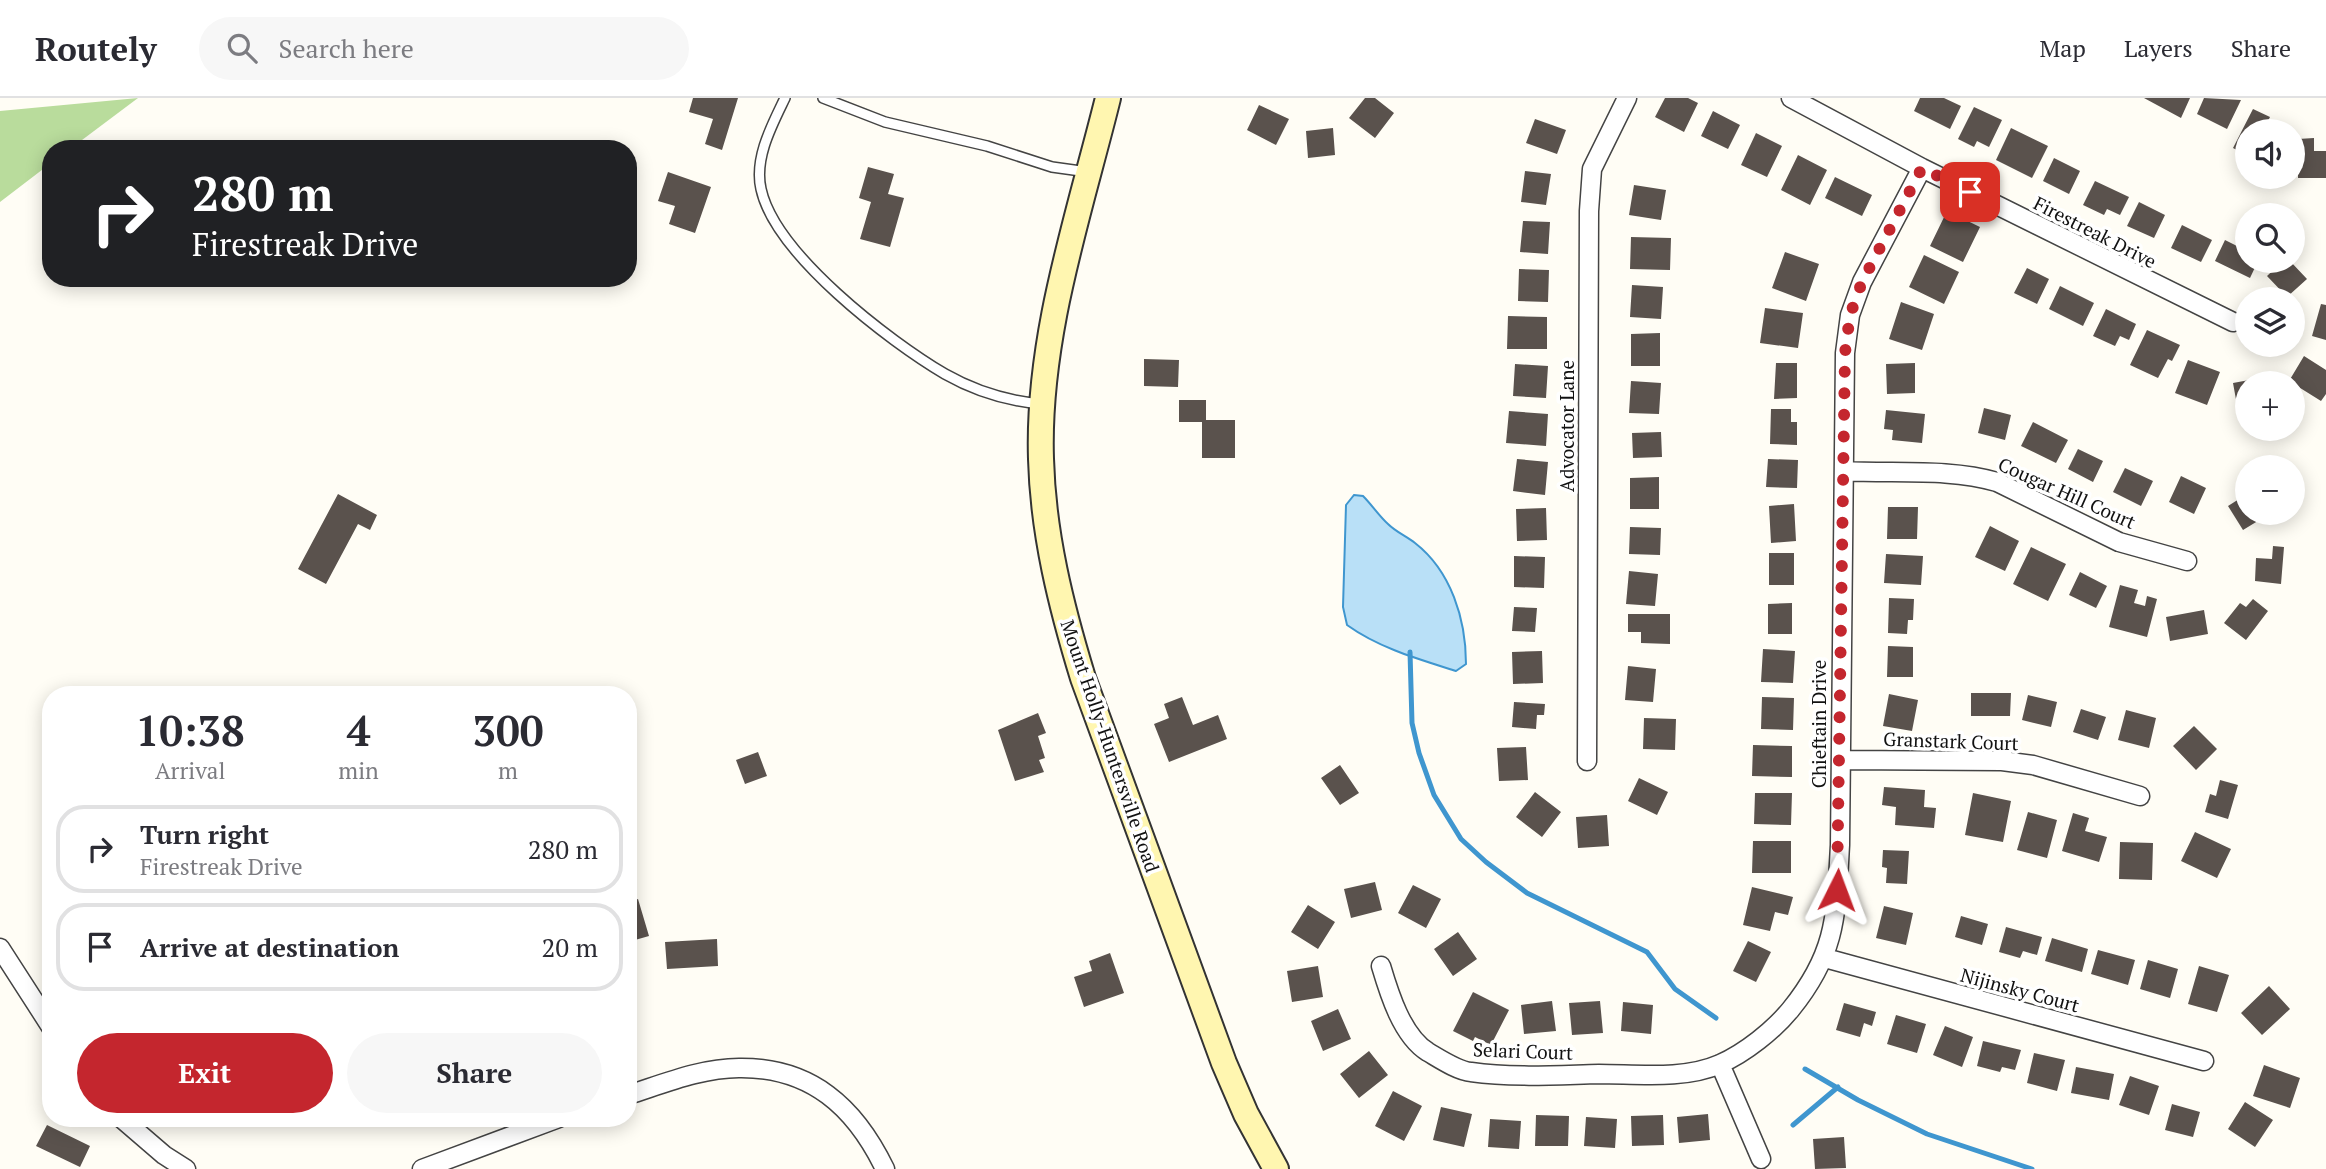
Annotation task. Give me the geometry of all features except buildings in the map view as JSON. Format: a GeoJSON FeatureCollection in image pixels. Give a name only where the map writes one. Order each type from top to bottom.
{"type":"FeatureCollection","features":[{"type":"Feature","properties":{"kind":"main road","name":"Mount Holly-Huntersville Road"},"geometry":{"type":"LineString","coordinates":[[1108,98],[1054,320],[1043,405],[1041,459],[1047,532],[1076,656],[1215,1040],[1246,1114],[1276,1169]]}},
{"type":"Feature","properties":{"kind":"street","name":"Advocator Lane"},"geometry":{"type":"LineString","coordinates":[[1587,761],[1589,211],[1592,169],[1627,98]]}},
{"type":"Feature","properties":{"kind":"street","name":"Firestreak Drive"},"geometry":{"type":"LineString","coordinates":[[1791,98],[1922,168],[2233,322]]}},
{"type":"Feature","properties":{"kind":"street","name":"Chieftain Drive"},"geometry":{"type":"LineString","coordinates":[[1720,1064],[1749,1047],[1790,1011],[1825,958],[1836,912],[1841,760],[1845,353],[1850,315],[1862,282],[1922,168]]}},
{"type":"Feature","properties":{"kind":"street","name":"Cougar Hill Court"},"geometry":{"type":"LineString","coordinates":[[1844,471],[1956,473],[1978,477],[1997,482],[2119,542],[2187,561]]}},
{"type":"Feature","properties":{"kind":"street","name":"Granstark Court"},"geometry":{"type":"LineString","coordinates":[[1841,760],[2002,761],[2044,768],[2140,796]]}},
{"type":"Feature","properties":{"kind":"street"},"geometry":{"type":"LineString","coordinates":[[0,948],[42,1013]]}},
{"type":"Feature","properties":{"kind":"street","name":"Nijinsky Court"},"geometry":{"type":"LineString","coordinates":[[1825,958],[2204,1061]]}},
{"type":"Feature","properties":{"kind":"street","name":"Selari Court"},"geometry":{"type":"LineString","coordinates":[[1381,966],[1396,1014],[1426,1051],[1469,1072],[1536,1075],[1678,1073],[1720,1064]]}},
{"type":"Feature","properties":{"kind":"street"},"geometry":{"type":"LineString","coordinates":[[1720,1064],[1761,1159]]}},
{"type":"Feature","properties":{"kind":"street"},"geometry":{"type":"LineString","coordinates":[[637,1092],[707,1072],[737,1068],[790,1076],[831,1095],[848,1110],[885,1169]]}},
{"type":"Feature","properties":{"kind":"street"},"geometry":{"type":"LineString","coordinates":[[131,1127],[164,1155],[186,1169]]}},
{"type":"Feature","properties":{"kind":"street"},"geometry":{"type":"LineString","coordinates":[[422,1169],[535,1127]]}},
{"type":"Feature","properties":{"kind":"lane"},"geometry":{"type":"LineString","coordinates":[[785,98],[764,149],[760,187],[776,220],[805,263],[864,315],[946,374],[1015,402],[1043,405]]}},
{"type":"Feature","properties":{"kind":"lane"},"geometry":{"type":"LineString","coordinates":[[823,98],[885,122],[987,146],[1052,167],[1089,172]]}},
{"type":"Feature","properties":{"kind":"green space"},"geometry":{"type":"Polygon","coordinates":[[[138,98],[82,140],[42,140],[42,170],[0,202],[0,111],[138,98]]]}},
{"type":"Feature","properties":{"kind":"water"},"geometry":{"type":"Polygon","coordinates":[[[1354,495],[1363,496],[1391,527],[1428,554],[1447,582],[1459,613],[1465,647],[1466,664],[1456,671],[1386,646],[1347,625],[1343,607],[1346,505],[1354,495]]]}},
{"type":"Feature","properties":{"kind":"waterway"},"geometry":{"type":"LineString","coordinates":[[1410,652],[1412,723],[1419,753],[1434,795],[1461,839],[1527,893],[1647,952],[1675,989],[1716,1018]]}},
{"type":"Feature","properties":{"kind":"waterway"},"geometry":{"type":"LineString","coordinates":[[1805,1069],[1858,1100],[1927,1134],[2032,1169]]}},
{"type":"Feature","properties":{"kind":"waterway"},"geometry":{"type":"LineString","coordinates":[[1793,1125],[1838,1087]]}},
{"type":"Feature","properties":{"kind":"route"},"geometry":{"type":"LineString","coordinates":[[1837,890],[1840,845],[1845,353],[1850,315],[1862,282],[1922,168],[1970,192]]}}]}
